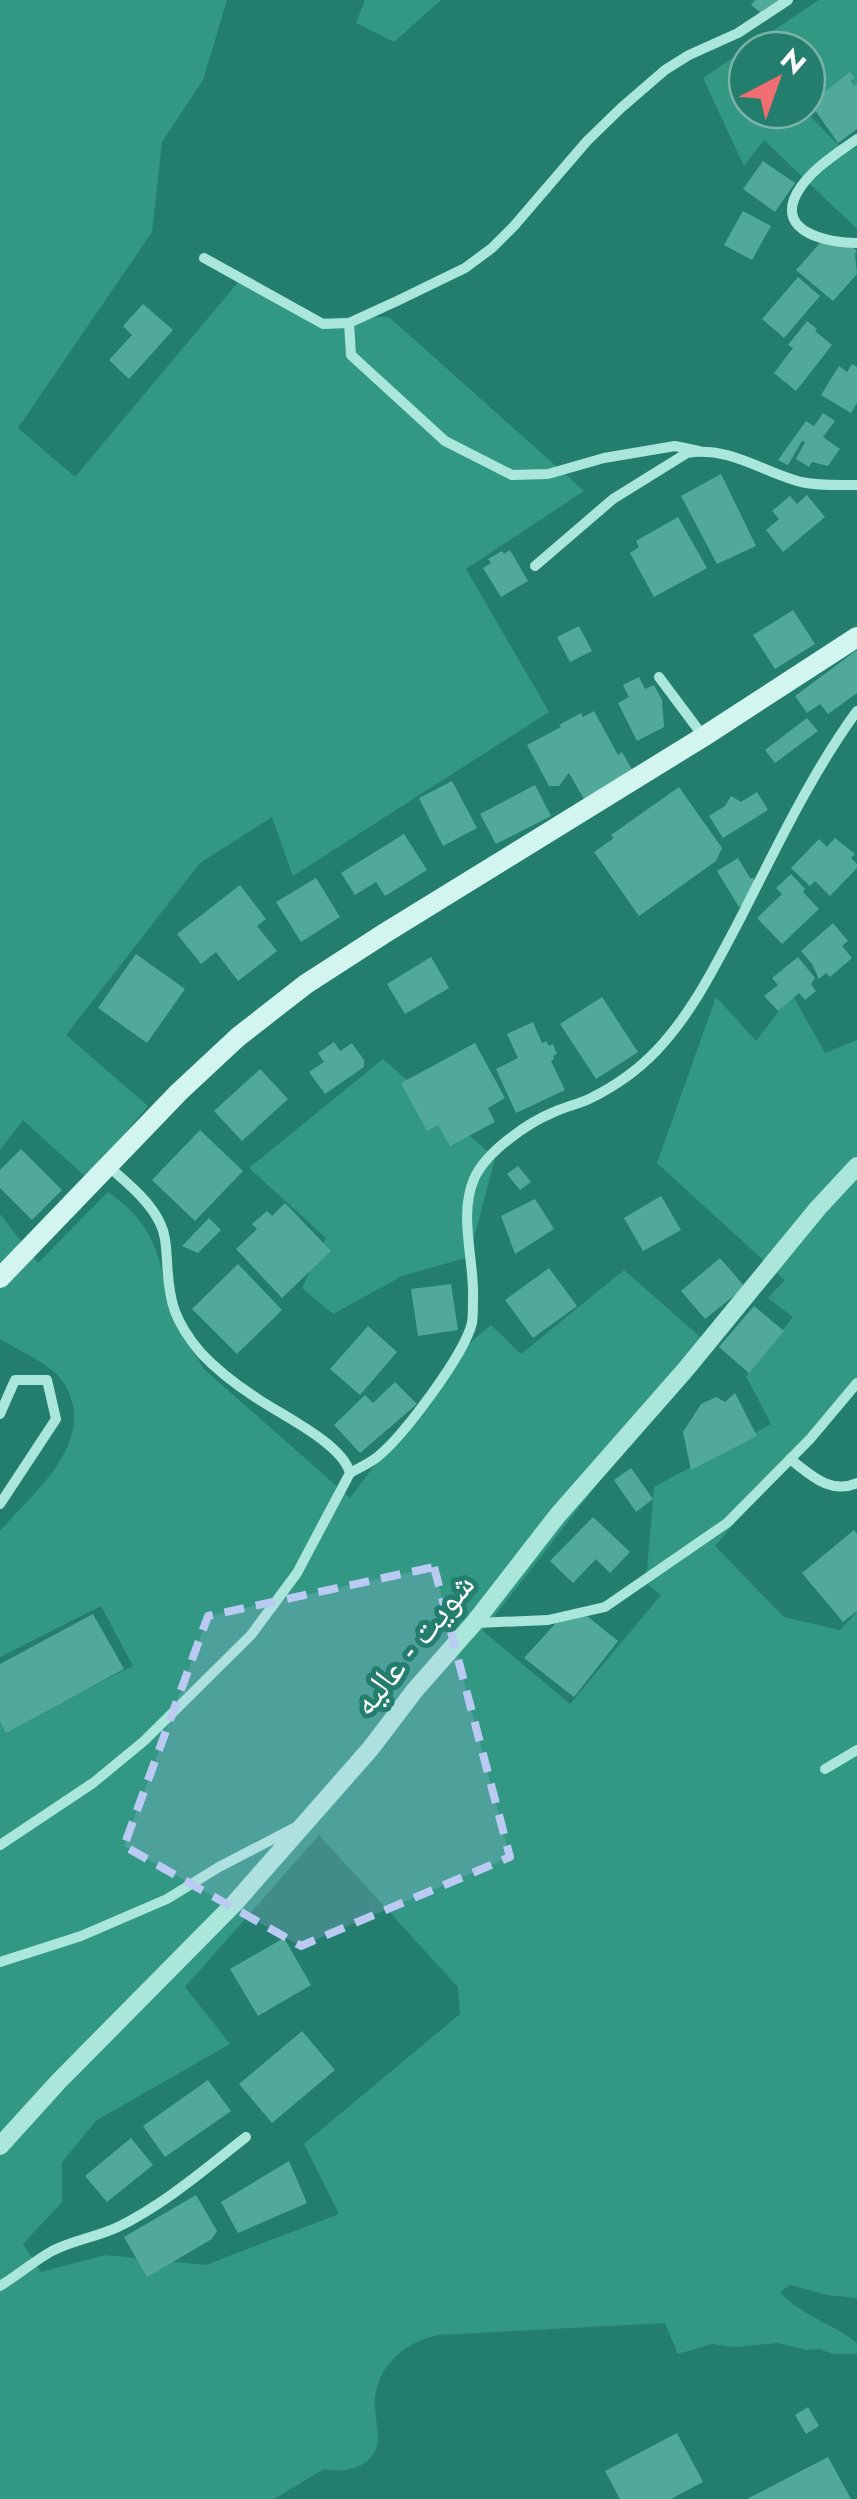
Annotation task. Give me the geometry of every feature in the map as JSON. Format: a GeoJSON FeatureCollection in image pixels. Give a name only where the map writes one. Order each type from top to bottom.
{"type":"FeatureCollection","features":[{"type":"Feature","properties":{"kind":"main road"},"geometry":{"type":"LineString","coordinates":[[0,1278],[179,1092],[238,1037],[306,984],[857,637]]}},
{"type":"Feature","properties":{"kind":"street"},"geometry":{"type":"LineString","coordinates":[[204,258],[308,318],[323,324],[348,323],[480,258],[514,226],[587,141],[644,86],[689,55],[738,33],[788,0]]}},
{"type":"Feature","properties":{"kind":"street"},"geometry":{"type":"LineString","coordinates":[[857,139],[808,179],[794,198],[792,209],[796,221],[812,236],[857,243]]}},
{"type":"Feature","properties":{"kind":"street"},"geometry":{"type":"LineString","coordinates":[[348,323],[351,355],[445,440],[512,475],[548,474],[604,458],[675,446],[744,459],[799,481],[857,485]]}},
{"type":"Feature","properties":{"kind":"street"},"geometry":{"type":"LineString","coordinates":[[535,566],[613,499],[687,453],[700,451]]}},
{"type":"Feature","properties":{"kind":"street"},"geometry":{"type":"LineString","coordinates":[[658,676],[703,736]]}},
{"type":"Feature","properties":{"kind":"street"},"geometry":{"type":"LineString","coordinates":[[0,1844],[94,1783],[132,1752],[251,1636],[297,1572],[350,1472],[377,1458],[396,1439],[463,1345],[472,1322],[474,1298],[468,1201],[474,1179],[488,1157],[550,1113],[591,1098],[622,1080],[673,1032],[715,969],[809,785],[857,711]]}},
{"type":"Feature","properties":{"kind":"street"},"geometry":{"type":"LineString","coordinates":[[108,1166],[148,1205],[161,1224],[174,1314],[202,1353],[225,1376],[336,1450],[350,1472]]}},
{"type":"Feature","properties":{"kind":"street","name":"شويت - عاليه"},"geometry":{"type":"LineString","coordinates":[[0,2146],[234,1904],[371,1748],[557,1516],[857,1166]]}},
{"type":"Feature","properties":{"kind":"street"},"geometry":{"type":"LineString","coordinates":[[0,1414],[15,1380],[47,1380],[56,1419],[0,1504]]}},
{"type":"Feature","properties":{"kind":"street"},"geometry":{"type":"LineString","coordinates":[[474,1622],[548,1620],[606,1607],[726,1523],[810,1439],[857,1384]]}},
{"type":"Feature","properties":{"kind":"street"},"geometry":{"type":"LineString","coordinates":[[790,1459],[826,1484],[844,1489],[857,1483]]}},
{"type":"Feature","properties":{"kind":"street"},"geometry":{"type":"LineString","coordinates":[[825,1770],[857,1750]]}},
{"type":"Feature","properties":{"kind":"street"},"geometry":{"type":"LineString","coordinates":[[0,1962],[80,1936],[167,1898],[305,1823]]}},
{"type":"Feature","properties":{"kind":"street"},"geometry":{"type":"LineString","coordinates":[[0,2286],[52,2251],[115,2228],[146,2210],[184,2186],[246,2137]]}},
{"type":"Feature","properties":{"kind":"highlighted area"},"geometry":{"type":"Polygon","coordinates":[[[434,1567],[510,1857],[301,1946],[124,1846],[208,1616],[434,1567]]]}},
{"type":"Feature","properties":{"kind":"green space"},"geometry":{"type":"Polygon","coordinates":[[[0,0],[227,0],[203,80],[162,142],[152,232],[18,428],[75,477],[240,280],[305,318],[389,317],[584,491],[466,569],[549,712],[293,876],[272,817],[200,863],[66,1035],[148,1106],[87,1178],[23,1120],[0,1150],[0,0]]]}},
{"type":"Feature","properties":{"kind":"green space"},"geometry":{"type":"Polygon","coordinates":[[[365,0],[441,0],[394,42],[356,23],[365,0]]]}},
{"type":"Feature","properties":{"kind":"green space"},"geometry":{"type":"Polygon","coordinates":[[[819,0],[857,0],[857,84],[827,104],[827,30],[774,30],[819,0]]]}},
{"type":"Feature","properties":{"kind":"green space"},"geometry":{"type":"Polygon","coordinates":[[[727,62],[727,130],[703,78],[727,62]]]}},
{"type":"Feature","properties":{"kind":"green space"},"geometry":{"type":"Polygon","coordinates":[[[727,130],[824,130],[845,152],[857,147],[857,229],[764,140],[744,166],[727,130]]]}},
{"type":"Feature","properties":{"kind":"green space"},"geometry":{"type":"Polygon","coordinates":[[[792,994],[825,1053],[857,1040],[857,1381],[715,1546],[784,1617],[840,1630],[857,1612],[857,2298],[790,2285],[780,2292],[857,2343],[857,2354],[833,2354],[777,2343],[734,2347],[712,2344],[678,2354],[665,2323],[438,2335],[405,2349],[382,2375],[375,2399],[378,2439],[366,2462],[350,2469],[324,2469],[274,2499],[0,2499],[0,1710],[10,1728],[133,1666],[101,1606],[0,1657],[0,1531],[54,1470],[71,1436],[74,1417],[70,1395],[57,1374],[0,1339],[0,1214],[38,1263],[108,1192],[117,1199],[140,1221],[151,1239],[173,1307],[204,1369],[350,1498],[458,1353],[491,1325],[521,1354],[624,1270],[707,1343],[483,1631],[570,1704],[661,1595],[646,1583],[654,1487],[771,1424],[746,1376],[793,1317],[768,1298],[785,1280],[657,1163],[716,997],[756,1041],[792,994]],[[319,1835],[185,1987],[230,2044],[97,2120],[62,2162],[62,2202],[23,2244],[41,2272],[105,2255],[206,2265],[339,2214],[304,2144],[460,2014],[458,1987],[319,1835]]]}},
{"type":"Feature","properties":{"kind":"green space"},"geometry":{"type":"Polygon","coordinates":[[[383,1059],[495,1158],[469,1257],[402,1276],[333,1314],[302,1288],[326,1238],[249,1168],[383,1059]]]}},
{"type":"Feature","properties":{"kind":"building"},"geometry":{"type":"Polygon","coordinates":[[[755,0],[781,0],[761,13],[751,5],[755,0]]]}},
{"type":"Feature","properties":{"kind":"building"},"geometry":{"type":"Polygon","coordinates":[[[850,72],[855,78],[850,81],[854,86],[857,84],[857,129],[838,143],[827,127],[827,90],[850,72]]]}},
{"type":"Feature","properties":{"kind":"building"},"geometry":{"type":"Polygon","coordinates":[[[763,161],[795,183],[775,212],[743,189],[763,161]]]}},
{"type":"Feature","properties":{"kind":"building"},"geometry":{"type":"Polygon","coordinates":[[[743,211],[771,226],[752,260],[724,245],[743,211]]]}},
{"type":"Feature","properties":{"kind":"building"},"geometry":{"type":"Polygon","coordinates":[[[820,243],[851,246],[857,251],[857,274],[833,301],[796,270],[820,243]]]}},
{"type":"Feature","properties":{"kind":"building"},"geometry":{"type":"Polygon","coordinates":[[[798,277],[820,296],[784,338],[762,319],[798,277]]]}},
{"type":"Feature","properties":{"kind":"building"},"geometry":{"type":"Polygon","coordinates":[[[143,304],[173,330],[129,379],[109,360],[132,335],[123,326],[143,304]]]}},
{"type":"Feature","properties":{"kind":"building"},"geometry":{"type":"Polygon","coordinates":[[[807,321],[832,345],[796,391],[774,373],[793,348],[788,345],[807,321]]]}},
{"type":"Feature","properties":{"kind":"building"},"geometry":{"type":"Polygon","coordinates":[[[852,364],[857,367],[857,403],[851,413],[821,395],[839,366],[847,372],[852,364]]]}},
{"type":"Feature","properties":{"kind":"building"},"geometry":{"type":"Polygon","coordinates":[[[823,413],[835,421],[823,437],[840,449],[828,466],[812,462],[809,467],[796,459],[805,442],[802,441],[788,465],[778,460],[806,421],[814,426],[823,413]]]}},
{"type":"Feature","properties":{"kind":"building"},"geometry":{"type":"Polygon","coordinates":[[[721,474],[756,546],[717,564],[681,496],[721,474]]]}},
{"type":"Feature","properties":{"kind":"building"},"geometry":{"type":"Polygon","coordinates":[[[807,495],[825,517],[783,552],[766,530],[779,519],[772,511],[790,496],[797,504],[807,495]]]}},
{"type":"Feature","properties":{"kind":"building"},"geometry":{"type":"Polygon","coordinates":[[[678,517],[707,568],[654,597],[630,553],[639,547],[636,541],[678,517]]]}},
{"type":"Feature","properties":{"kind":"building"},"geometry":{"type":"Polygon","coordinates":[[[510,550],[528,581],[501,597],[483,568],[491,563],[488,559],[510,550]]]}},
{"type":"Feature","properties":{"kind":"building"},"geometry":{"type":"Polygon","coordinates":[[[793,610],[815,644],[775,669],[753,635],[793,610]]]}},
{"type":"Feature","properties":{"kind":"building"},"geometry":{"type":"Polygon","coordinates":[[[579,626],[592,651],[570,662],[557,637],[579,626]]]}},
{"type":"Feature","properties":{"kind":"building"},"geometry":{"type":"Polygon","coordinates":[[[857,650],[857,693],[828,714],[820,704],[807,713],[795,696],[857,650]]]}},
{"type":"Feature","properties":{"kind":"building"},"geometry":{"type":"Polygon","coordinates":[[[639,677],[645,689],[654,685],[662,700],[664,727],[637,741],[618,703],[629,697],[623,685],[639,677]]]}},
{"type":"Feature","properties":{"kind":"building"},"geometry":{"type":"Polygon","coordinates":[[[594,711],[618,755],[622,752],[633,771],[584,799],[569,773],[559,786],[549,786],[527,745],[581,713],[583,717],[594,711]]]}},
{"type":"Feature","properties":{"kind":"building"},"geometry":{"type":"Polygon","coordinates":[[[807,718],[818,731],[775,763],[765,750],[807,718]]]}},
{"type":"Feature","properties":{"kind":"building"},"geometry":{"type":"Polygon","coordinates":[[[452,781],[477,828],[443,846],[419,798],[452,781]]]}},
{"type":"Feature","properties":{"kind":"building"},"geometry":{"type":"Polygon","coordinates":[[[535,785],[551,816],[496,844],[480,814],[535,785]]]}},
{"type":"Feature","properties":{"kind":"building"},"geometry":{"type":"Polygon","coordinates":[[[679,787],[722,848],[716,861],[639,916],[594,852],[614,838],[611,835],[679,787]]]}},
{"type":"Feature","properties":{"kind":"building"},"geometry":{"type":"Polygon","coordinates":[[[757,792],[768,810],[723,838],[709,816],[725,806],[731,796],[741,802],[757,792]]]}},
{"type":"Feature","properties":{"kind":"building"},"geometry":{"type":"Polygon","coordinates":[[[404,834],[427,870],[385,896],[376,882],[355,895],[341,873],[404,834]]]}},
{"type":"Feature","properties":{"kind":"building"},"geometry":{"type":"Polygon","coordinates":[[[835,838],[855,854],[851,858],[857,868],[830,896],[815,881],[810,886],[791,868],[819,839],[827,847],[835,838]]]}},
{"type":"Feature","properties":{"kind":"building"},"geometry":{"type":"Polygon","coordinates":[[[738,858],[750,878],[754,878],[748,901],[739,907],[717,871],[738,858]]]}},
{"type":"Feature","properties":{"kind":"building"},"geometry":{"type":"Polygon","coordinates":[[[791,874],[819,909],[782,944],[757,918],[782,894],[776,888],[791,874]]]}},
{"type":"Feature","properties":{"kind":"building"},"geometry":{"type":"Polygon","coordinates":[[[316,878],[340,917],[301,942],[276,902],[316,878]]]}},
{"type":"Feature","properties":{"kind":"building"},"geometry":{"type":"Polygon","coordinates":[[[240,885],[266,919],[257,926],[277,951],[238,981],[216,952],[201,964],[177,934],[240,885]]]}},
{"type":"Feature","properties":{"kind":"building"},"geometry":{"type":"Polygon","coordinates":[[[833,923],[848,941],[842,946],[852,958],[830,977],[826,973],[819,979],[801,951],[833,923]]]}},
{"type":"Feature","properties":{"kind":"building"},"geometry":{"type":"Polygon","coordinates":[[[136,954],[185,989],[147,1043],[98,1008],[136,954]]]}},
{"type":"Feature","properties":{"kind":"building"},"geometry":{"type":"Polygon","coordinates":[[[431,957],[449,988],[405,1014],[387,984],[431,957]]]}},
{"type":"Feature","properties":{"kind":"building"},"geometry":{"type":"Polygon","coordinates":[[[798,957],[815,978],[811,984],[816,991],[805,1000],[799,993],[778,1011],[764,996],[778,985],[772,978],[798,957]]]}},
{"type":"Feature","properties":{"kind":"building"},"geometry":{"type":"Polygon","coordinates":[[[602,997],[638,1052],[596,1079],[560,1024],[602,997]]]}},
{"type":"Feature","properties":{"kind":"building"},"geometry":{"type":"Polygon","coordinates":[[[533,1022],[542,1043],[553,1044],[557,1054],[551,1061],[565,1090],[516,1113],[496,1069],[518,1058],[507,1034],[533,1022]]]}},
{"type":"Feature","properties":{"kind":"building"},"geometry":{"type":"Polygon","coordinates":[[[334,1042],[340,1051],[352,1043],[364,1060],[364,1067],[325,1094],[309,1072],[324,1062],[318,1053],[334,1042]]]}},
{"type":"Feature","properties":{"kind":"building"},"geometry":{"type":"Polygon","coordinates":[[[475,1043],[505,1098],[488,1108],[495,1122],[450,1146],[438,1125],[427,1131],[401,1083],[475,1043]]]}},
{"type":"Feature","properties":{"kind":"building"},"geometry":{"type":"Polygon","coordinates":[[[260,1069],[288,1099],[242,1141],[214,1111],[260,1069]]]}},
{"type":"Feature","properties":{"kind":"building"},"geometry":{"type":"Polygon","coordinates":[[[200,1130],[243,1171],[195,1221],[152,1180],[200,1130]]]}},
{"type":"Feature","properties":{"kind":"building"},"geometry":{"type":"Polygon","coordinates":[[[21,1149],[62,1190],[32,1220],[0,1188],[0,1170],[21,1149]]]}},
{"type":"Feature","properties":{"kind":"building"},"geometry":{"type":"Polygon","coordinates":[[[518,1166],[531,1182],[520,1190],[507,1174],[518,1166]]]}},
{"type":"Feature","properties":{"kind":"building"},"geometry":{"type":"Polygon","coordinates":[[[661,1196],[681,1230],[643,1251],[624,1218],[661,1196]]]}},
{"type":"Feature","properties":{"kind":"building"},"geometry":{"type":"Polygon","coordinates":[[[535,1199],[554,1229],[515,1254],[501,1216],[535,1199]]]}},
{"type":"Feature","properties":{"kind":"building"},"geometry":{"type":"Polygon","coordinates":[[[285,1203],[331,1251],[282,1298],[236,1249],[257,1229],[252,1224],[267,1211],[272,1216],[285,1203]]]}},
{"type":"Feature","properties":{"kind":"building"},"geometry":{"type":"Polygon","coordinates":[[[209,1218],[221,1230],[198,1253],[182,1246],[209,1218]]]}},
{"type":"Feature","properties":{"kind":"building"},"geometry":{"type":"Polygon","coordinates":[[[720,1258],[745,1287],[705,1319],[681,1291],[720,1258]]]}},
{"type":"Feature","properties":{"kind":"building"},"geometry":{"type":"Polygon","coordinates":[[[238,1264],[282,1310],[237,1354],[192,1309],[238,1264]]]}},
{"type":"Feature","properties":{"kind":"building"},"geometry":{"type":"Polygon","coordinates":[[[549,1268],[577,1306],[533,1338],[505,1300],[549,1268]]]}},
{"type":"Feature","properties":{"kind":"building"},"geometry":{"type":"Polygon","coordinates":[[[451,1284],[458,1330],[418,1336],[411,1289],[451,1284]]]}},
{"type":"Feature","properties":{"kind":"building"},"geometry":{"type":"Polygon","coordinates":[[[754,1306],[784,1331],[749,1373],[719,1347],[754,1306]]]}},
{"type":"Feature","properties":{"kind":"building"},"geometry":{"type":"Polygon","coordinates":[[[368,1326],[397,1352],[360,1395],[330,1369],[368,1326]]]}},
{"type":"Feature","properties":{"kind":"building"},"geometry":{"type":"Polygon","coordinates":[[[395,1382],[417,1404],[360,1453],[334,1425],[365,1395],[373,1403],[395,1382]]]}},
{"type":"Feature","properties":{"kind":"building"},"geometry":{"type":"Polygon","coordinates":[[[735,1393],[757,1436],[691,1470],[683,1432],[701,1404],[716,1397],[725,1402],[735,1393]]]}},
{"type":"Feature","properties":{"kind":"building"},"geometry":{"type":"Polygon","coordinates":[[[631,1468],[653,1499],[636,1512],[614,1480],[631,1468]]]}},
{"type":"Feature","properties":{"kind":"building"},"geometry":{"type":"Polygon","coordinates":[[[593,1517],[630,1552],[610,1573],[596,1559],[573,1583],[550,1561],[593,1517]]]}},
{"type":"Feature","properties":{"kind":"building"},"geometry":{"type":"Polygon","coordinates":[[[854,1530],[857,1611],[843,1622],[802,1573],[854,1530]]]}},
{"type":"Feature","properties":{"kind":"building"},"geometry":{"type":"Polygon","coordinates":[[[93,1614],[124,1669],[6,1733],[0,1721],[0,1664],[93,1614]]]}},
{"type":"Feature","properties":{"kind":"building"},"geometry":{"type":"Polygon","coordinates":[[[587,1616],[618,1641],[574,1697],[524,1658],[556,1623],[587,1616]]]}},
{"type":"Feature","properties":{"kind":"building"},"geometry":{"type":"Polygon","coordinates":[[[284,1938],[311,1985],[258,2016],[230,1969],[284,1938]]]}},
{"type":"Feature","properties":{"kind":"building"},"geometry":{"type":"Polygon","coordinates":[[[302,2031],[335,2070],[272,2123],[239,2084],[302,2031]]]}},
{"type":"Feature","properties":{"kind":"building"},"geometry":{"type":"Polygon","coordinates":[[[208,2080],[231,2111],[165,2157],[143,2126],[208,2080]]]}},
{"type":"Feature","properties":{"kind":"building"},"geometry":{"type":"Polygon","coordinates":[[[131,2138],[153,2165],[107,2202],[85,2176],[131,2138]]]}},
{"type":"Feature","properties":{"kind":"building"},"geometry":{"type":"Polygon","coordinates":[[[289,2161],[307,2203],[238,2233],[221,2202],[289,2161]]]}},
{"type":"Feature","properties":{"kind":"building"},"geometry":{"type":"Polygon","coordinates":[[[196,2195],[217,2231],[212,2239],[147,2277],[124,2237],[196,2195]]]}},
{"type":"Feature","properties":{"kind":"building"},"geometry":{"type":"Polygon","coordinates":[[[808,2407],[819,2426],[806,2434],[795,2415],[808,2407]]]}},
{"type":"Feature","properties":{"kind":"building"},"geometry":{"type":"Polygon","coordinates":[[[677,2433],[703,2482],[671,2499],[620,2499],[605,2471],[677,2433]]]}},
{"type":"Feature","properties":{"kind":"building"},"geometry":{"type":"Polygon","coordinates":[[[828,2457],[851,2499],[747,2499],[828,2457]]]}}]}
